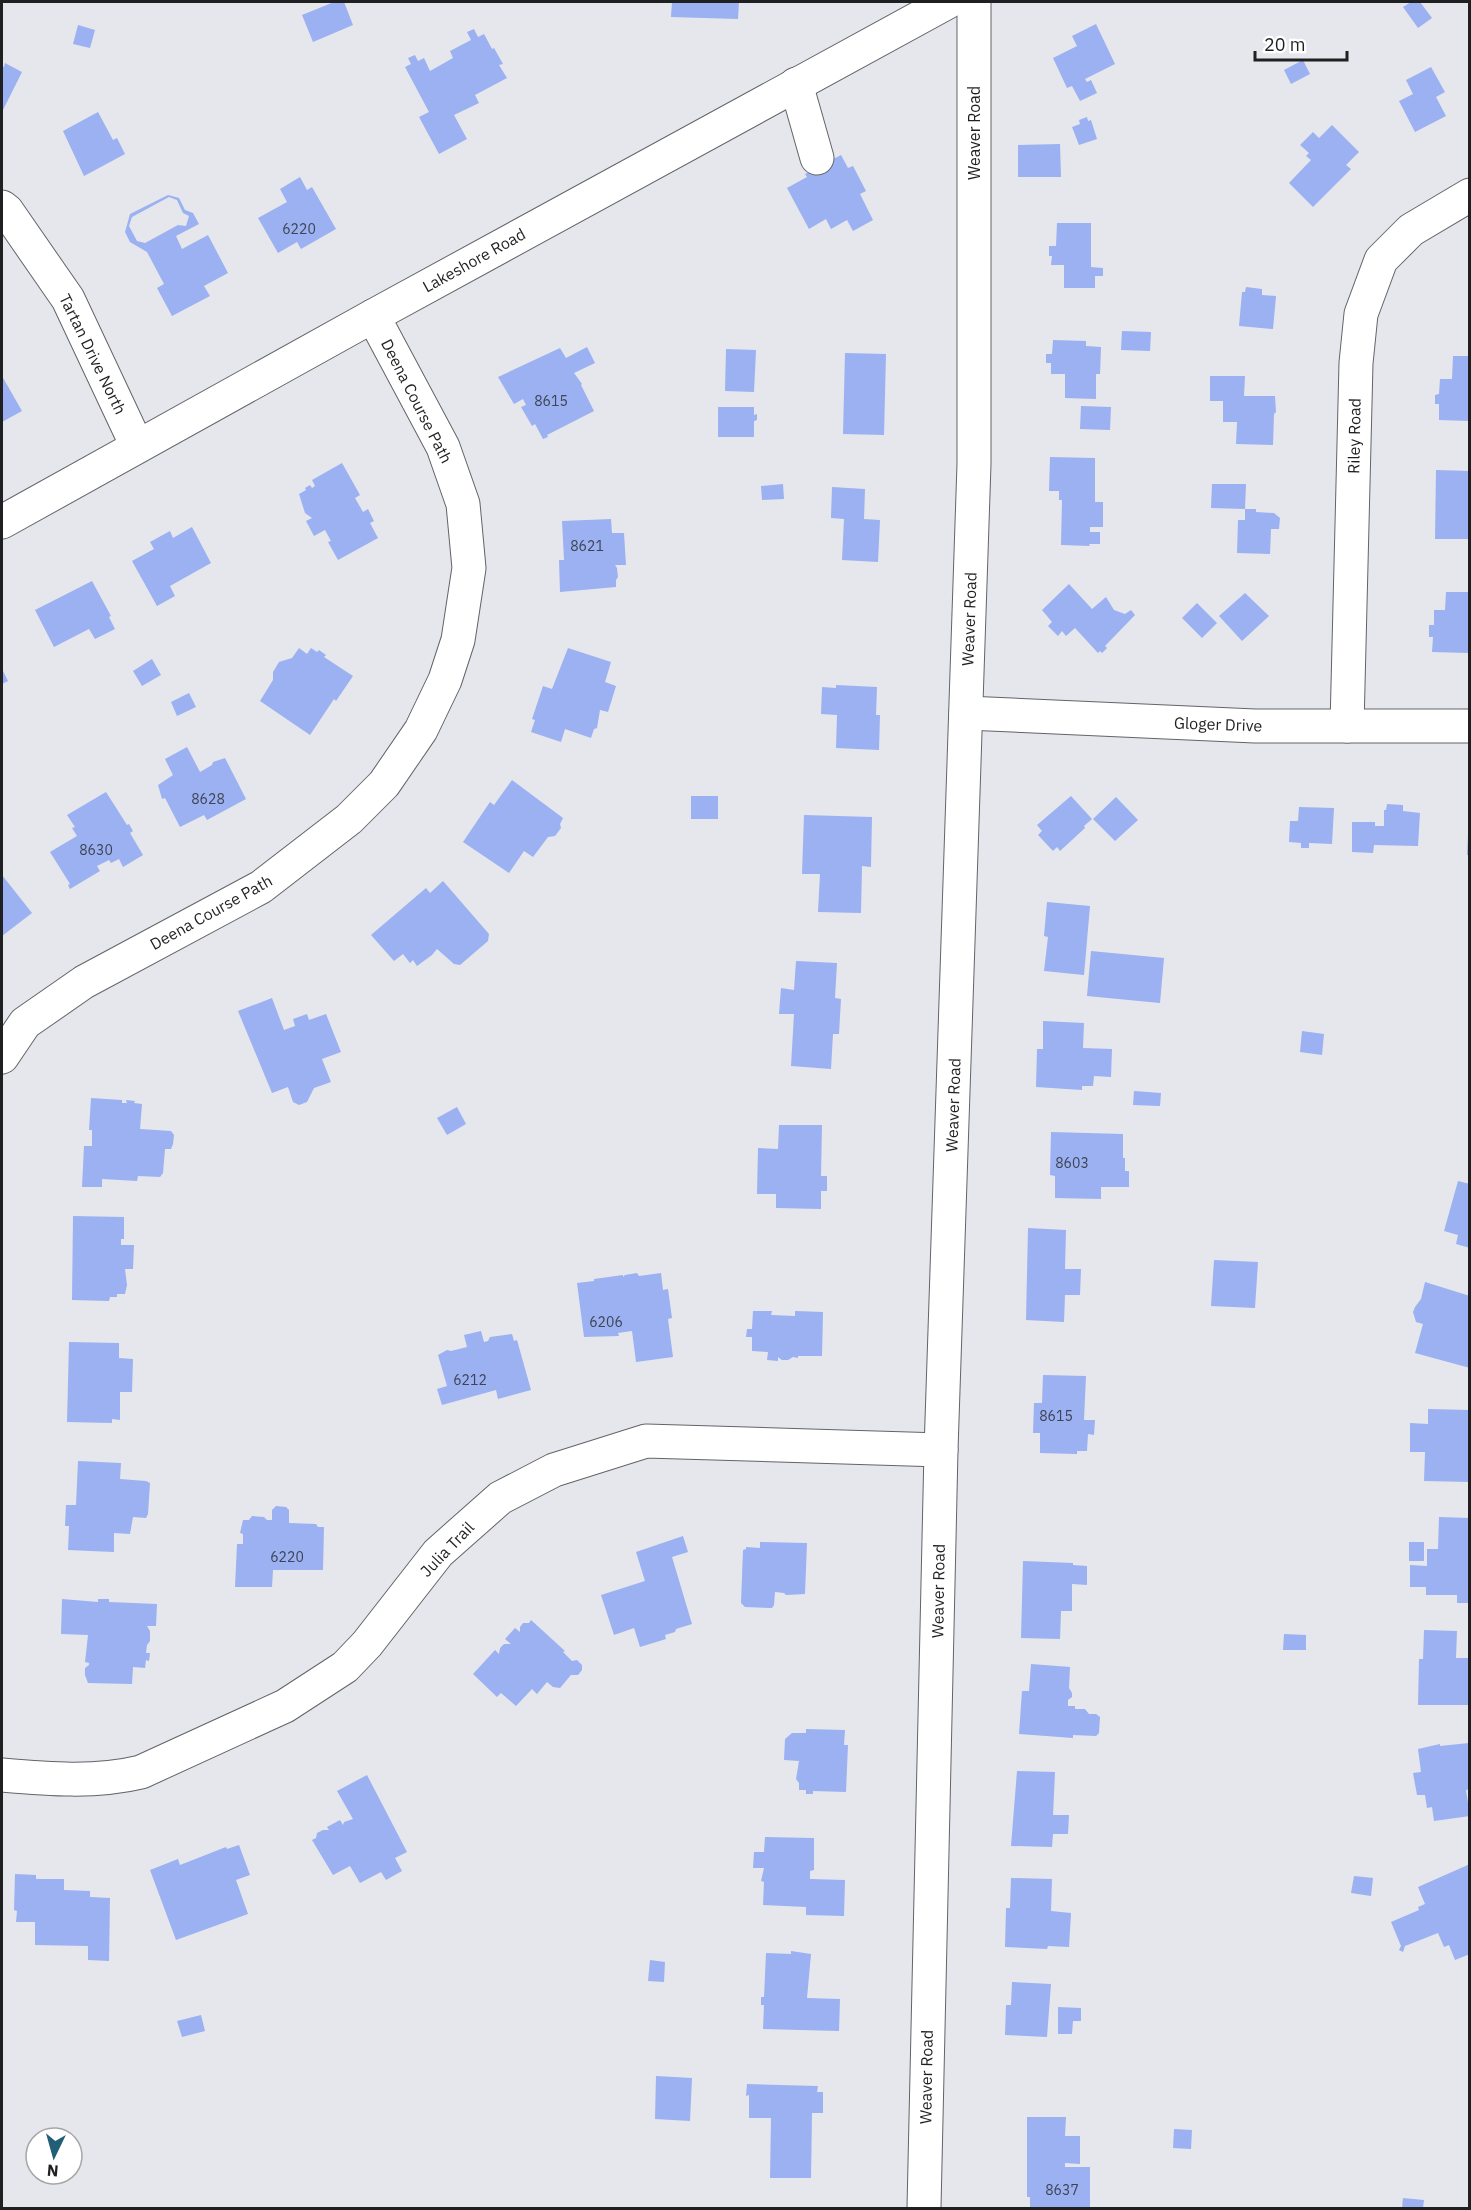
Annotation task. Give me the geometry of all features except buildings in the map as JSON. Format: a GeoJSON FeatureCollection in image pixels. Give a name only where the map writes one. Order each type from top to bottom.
{"type":"FeatureCollection","features":[{"type":"Feature","properties":{"kind":"street","name":"Lakeshore Road"},"geometry":{"type":"LineString","coordinates":[[2,522],[373,316],[948,2]]}},
{"type":"Feature","properties":{"kind":"street","name":"Weaver Road"},"geometry":{"type":"LineString","coordinates":[[924,2208],[941,1450],[974,464],[974,2]]}},
{"type":"Feature","properties":{"kind":"street"},"geometry":{"type":"LineString","coordinates":[[796,84],[817,158]]}},
{"type":"Feature","properties":{"kind":"street","name":"Riley Road"},"geometry":{"type":"LineString","coordinates":[[1347,726],[1356,363],[1361,314],[1381,260],[1411,230],[1470,195]]}},
{"type":"Feature","properties":{"kind":"street","name":"Tartan Drive North"},"geometry":{"type":"LineString","coordinates":[[2,207],[68,299],[137,446]]}},
{"type":"Feature","properties":{"kind":"street","name":"Deena Course Path"},"geometry":{"type":"LineString","coordinates":[[2,1056],[25,1023],[84,982],[261,887],[349,819],[384,784],[420,730],[445,680],[458,640],[469,568],[463,504],[443,447],[373,316]]}},
{"type":"Feature","properties":{"kind":"street","name":"Gloger Drive"},"geometry":{"type":"LineString","coordinates":[[966,713],[1256,726],[1470,726]]}},
{"type":"Feature","properties":{"kind":"street","name":"Julia Trail"},"geometry":{"type":"LineString","coordinates":[[2,1774],[45,1778],[117,1778],[141,1772],[285,1706],[345,1667],[367,1644],[438,1553],[500,1498],[554,1470],[646,1441],[941,1450]]}}]}
